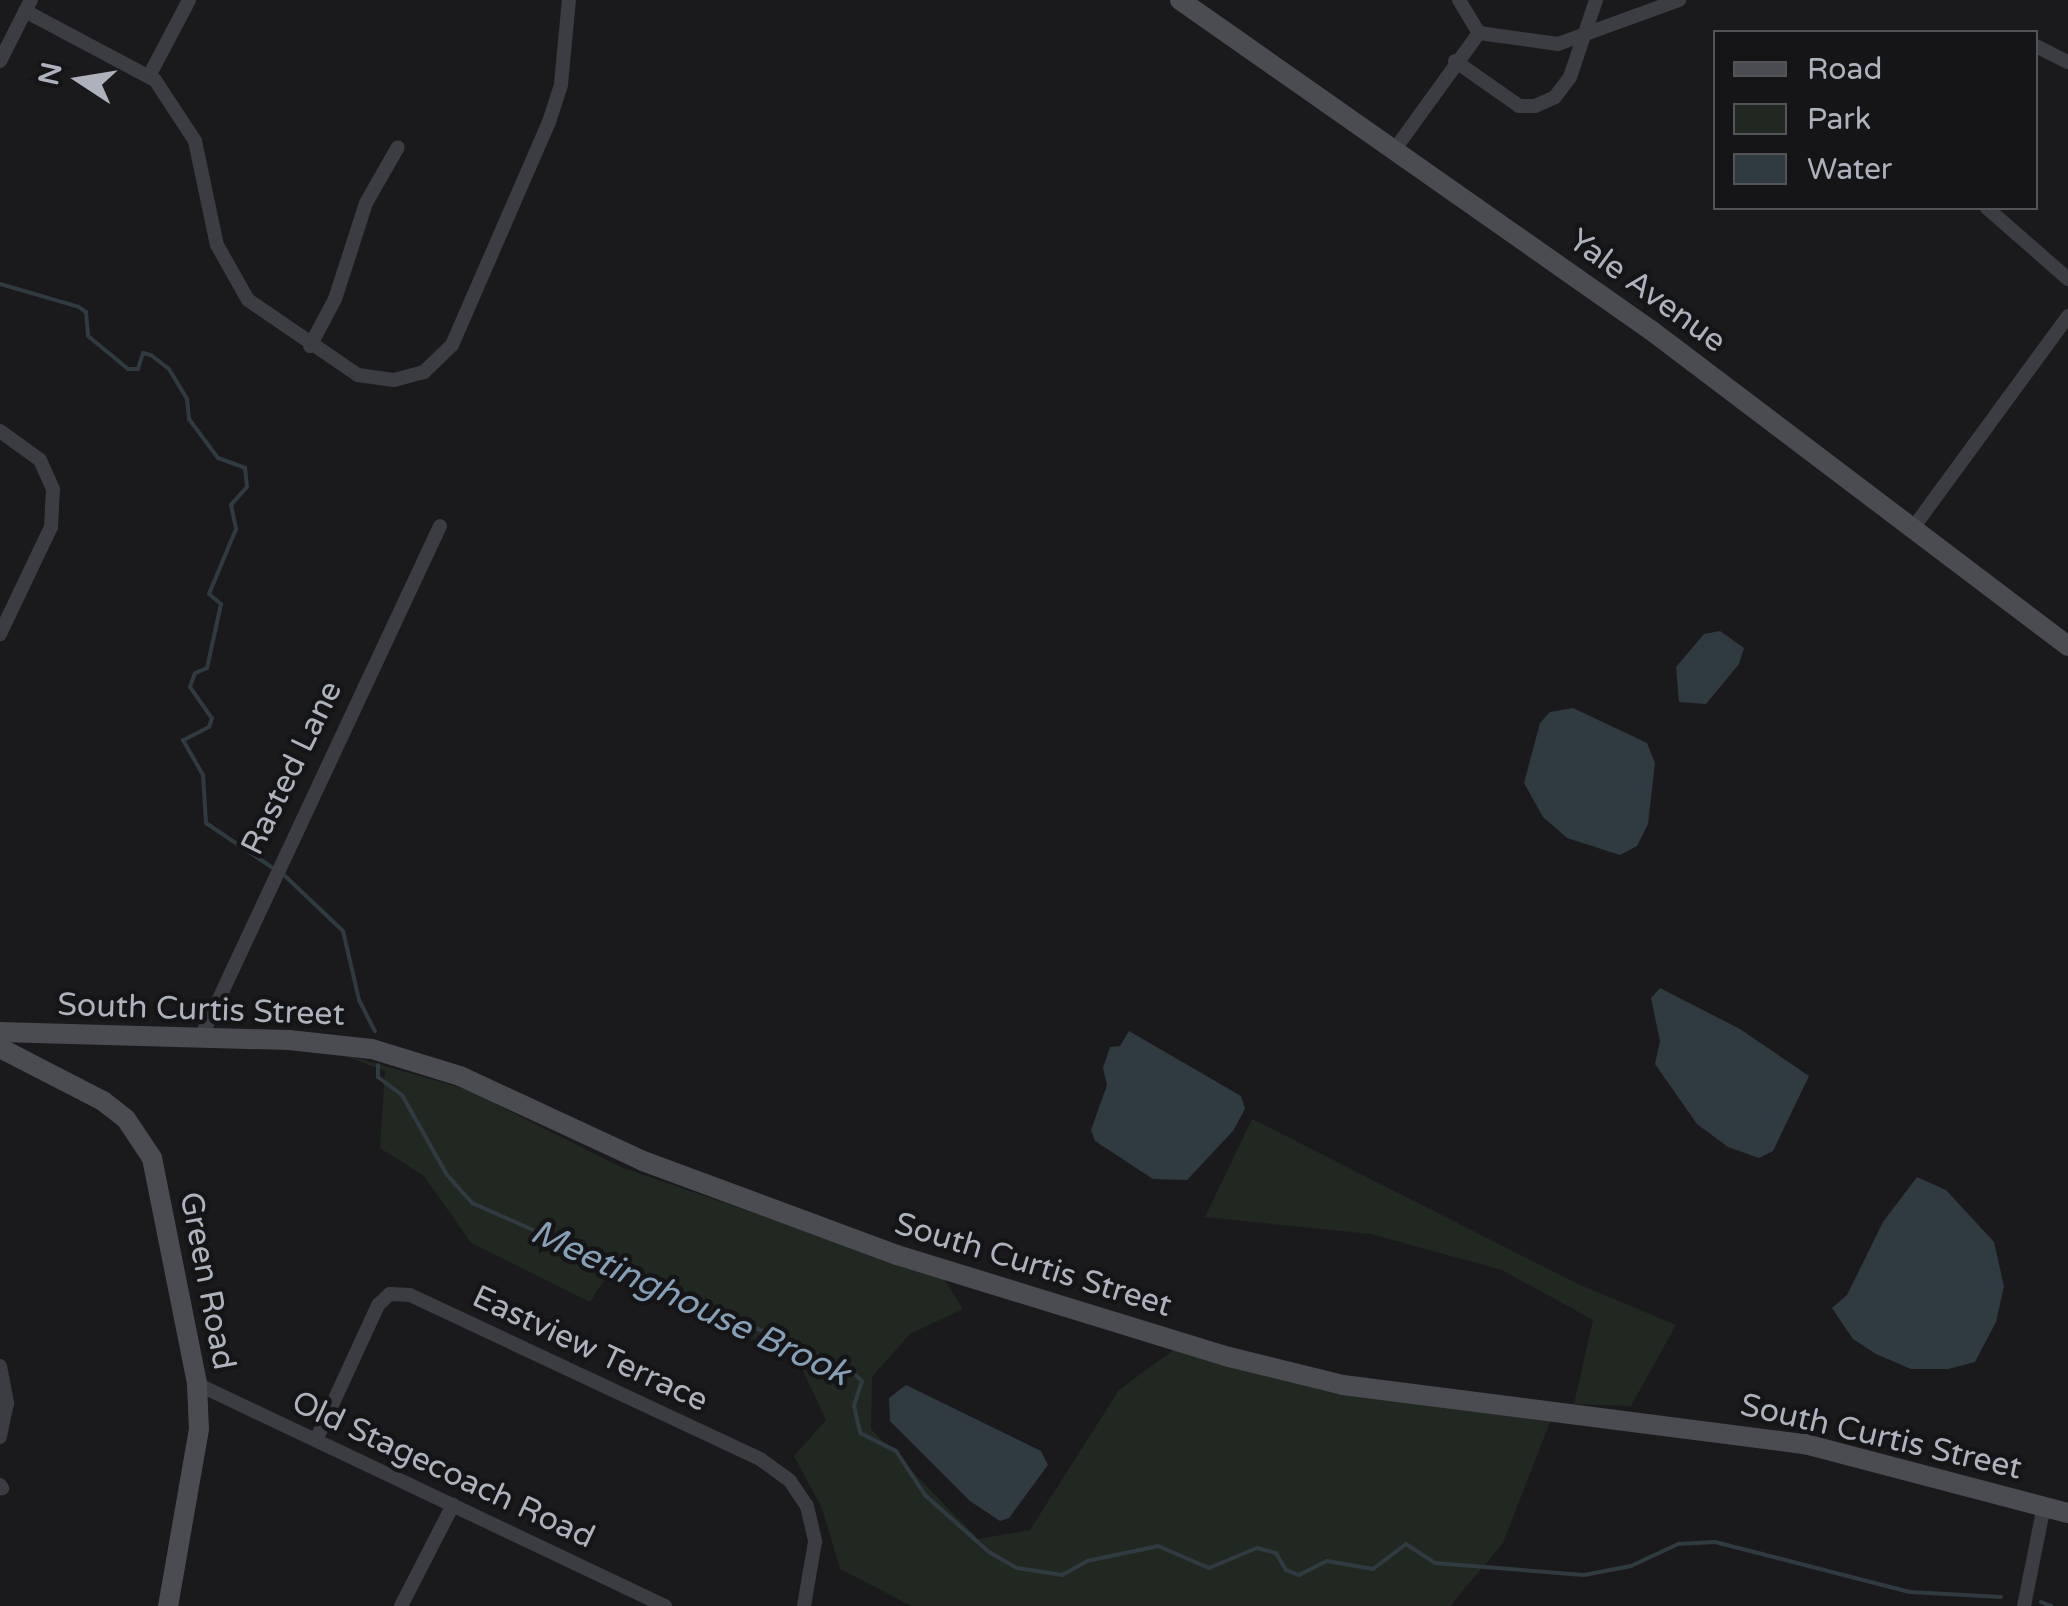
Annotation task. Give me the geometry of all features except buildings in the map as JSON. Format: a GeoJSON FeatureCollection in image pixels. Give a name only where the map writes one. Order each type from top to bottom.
{"type":"FeatureCollection","features":[{"type":"Feature","properties":{"kind":"street"},"geometry":{"type":"LineString","coordinates":[[149,76],[188,0]]}},
{"type":"Feature","properties":{"kind":"street"},"geometry":{"type":"LineString","coordinates":[[0,61],[28,6],[149,76],[196,141],[217,245],[248,300],[310,346],[358,375],[394,380],[424,372],[452,345],[549,122],[561,84],[569,0]]}},
{"type":"Feature","properties":{"kind":"street","name":"Yale Avenue"},"geometry":{"type":"LineString","coordinates":[[1180,0],[1738,394],[2068,646]]}},
{"type":"Feature","properties":{"kind":"street"},"geometry":{"type":"LineString","coordinates":[[1459,0],[1479,32],[1558,44],[1585,38],[1680,0]]}},
{"type":"Feature","properties":{"kind":"street"},"geometry":{"type":"LineString","coordinates":[[1455,60],[1519,106],[1535,106],[1555,97],[1570,77],[1596,0]]}},
{"type":"Feature","properties":{"kind":"street"},"geometry":{"type":"LineString","coordinates":[[1394,149],[1479,32]]}},
{"type":"Feature","properties":{"kind":"street"},"geometry":{"type":"LineString","coordinates":[[2038,47],[2068,62]]}},
{"type":"Feature","properties":{"kind":"street"},"geometry":{"type":"LineString","coordinates":[[310,346],[334,299],[366,204],[398,148]]}},
{"type":"Feature","properties":{"kind":"street"},"geometry":{"type":"LineString","coordinates":[[1989,210],[2068,279]]}},
{"type":"Feature","properties":{"kind":"street"},"geometry":{"type":"LineString","coordinates":[[1913,528],[2068,316]]}},
{"type":"Feature","properties":{"kind":"street"},"geometry":{"type":"LineString","coordinates":[[0,431],[40,460],[54,490],[51,528],[0,634]]}},
{"type":"Feature","properties":{"kind":"street","name":"Rasted Lane"},"geometry":{"type":"LineString","coordinates":[[200,1037],[270,876],[440,526]]}},
{"type":"Feature","properties":{"kind":"street","name":"South Curtis Street"},"geometry":{"type":"LineString","coordinates":[[0,1032],[344,1044],[398,1055],[460,1076],[642,1161],[897,1255],[1229,1357],[1342,1385],[1805,1444],[2068,1513]]}},
{"type":"Feature","properties":{"kind":"street","name":"Green Road"},"geometry":{"type":"LineString","coordinates":[[0,1048],[103,1100],[142,1138],[152,1158],[197,1384],[199,1457],[168,1606]]}},
{"type":"Feature","properties":{"kind":"street","name":"Eastview Terrace"},"geometry":{"type":"LineString","coordinates":[[316,1440],[378,1305],[390,1294],[410,1295],[775,1470],[808,1506],[816,1542],[804,1606]]}},
{"type":"Feature","properties":{"kind":"street"},"geometry":{"type":"LineString","coordinates":[[0,1366],[7,1402],[0,1438]]}},
{"type":"Feature","properties":{"kind":"street","name":"Old Stagecoach Road"},"geometry":{"type":"LineString","coordinates":[[197,1384],[665,1606]]}},
{"type":"Feature","properties":{"kind":"street"},"geometry":{"type":"LineString","coordinates":[[401,1606],[453,1504]]}},
{"type":"Feature","properties":{"kind":"street"},"geometry":{"type":"LineString","coordinates":[[2024,1606],[2044,1506]]}},
{"type":"Feature","properties":{"kind":"green space"},"geometry":{"type":"Polygon","coordinates":[[[335,1052],[466,1089],[621,1167],[944,1279],[963,1309],[910,1334],[872,1377],[871,1429],[978,1539],[1030,1530],[1119,1390],[1175,1349],[1335,1391],[1550,1422],[1503,1543],[1450,1606],[912,1606],[840,1569],[822,1508],[794,1456],[826,1420],[798,1360],[609,1272],[590,1302],[471,1243],[424,1176],[380,1148],[385,1071],[335,1052]]]}},
{"type":"Feature","properties":{"kind":"green space"},"geometry":{"type":"Polygon","coordinates":[[[1252,1119],[1578,1284],[1676,1325],[1631,1406],[1574,1404],[1593,1320],[1502,1270],[1371,1234],[1205,1217],[1252,1119]]]}},
{"type":"Feature","properties":{"kind":"water"},"geometry":{"type":"Polygon","coordinates":[[[1720,631],[1744,648],[1739,664],[1706,704],[1679,702],[1676,667],[1704,634],[1720,631]]]}},
{"type":"Feature","properties":{"kind":"water"},"geometry":{"type":"Polygon","coordinates":[[[1573,708],[1647,743],[1655,763],[1648,824],[1637,846],[1620,855],[1567,838],[1543,817],[1524,783],[1540,723],[1550,712],[1573,708]]]}},
{"type":"Feature","properties":{"kind":"water"},"geometry":{"type":"Polygon","coordinates":[[[1660,988],[1740,1029],[1809,1076],[1773,1151],[1759,1158],[1728,1147],[1697,1124],[1655,1064],[1660,1041],[1651,998],[1660,988]]]}},
{"type":"Feature","properties":{"kind":"water"},"geometry":{"type":"Polygon","coordinates":[[[1129,1031],[1241,1096],[1245,1109],[1233,1131],[1187,1180],[1153,1179],[1095,1141],[1091,1130],[1107,1085],[1103,1068],[1110,1047],[1120,1046],[1129,1031]]]}},
{"type":"Feature","properties":{"kind":"water"},"geometry":{"type":"Polygon","coordinates":[[[1917,1177],[1946,1190],[1994,1242],[2004,1286],[1996,1322],[1975,1362],[1948,1369],[1911,1369],[1876,1354],[1853,1339],[1832,1308],[1847,1295],[1883,1222],[1917,1177]]]}},
{"type":"Feature","properties":{"kind":"water"},"geometry":{"type":"Polygon","coordinates":[[[906,1385],[1041,1451],[1048,1465],[1009,1518],[1000,1521],[970,1501],[890,1421],[889,1398],[906,1385]]]}},
{"type":"Feature","properties":{"kind":"waterway","name":"Meetinghouse Brook"},"geometry":{"type":"LineString","coordinates":[[0,284],[79,307],[86,312],[88,336],[128,369],[138,369],[143,353],[151,355],[169,369],[187,399],[189,419],[218,458],[245,468],[247,487],[231,505],[236,529],[209,594],[221,604],[207,668],[195,673],[190,687],[212,718],[209,727],[183,740],[203,775],[206,823],[276,870]]}},
{"type":"Feature","properties":{"kind":"waterway","name":"Meetinghouse Brook"},"geometry":{"type":"LineString","coordinates":[[284,875],[343,931],[359,1000],[375,1031]]}},
{"type":"Feature","properties":{"kind":"waterway","name":"Meetinghouse Brook"},"geometry":{"type":"LineString","coordinates":[[378,1065],[378,1077],[402,1095],[447,1175],[472,1203],[849,1369],[862,1381],[854,1406],[860,1433],[896,1451],[925,1495],[989,1552],[1017,1568],[1062,1575],[1087,1561],[1158,1546],[1209,1568],[1257,1548],[1276,1553],[1286,1570],[1299,1575],[1327,1561],[1373,1569],[1406,1544],[1435,1563],[1584,1575],[1631,1566],[1678,1544],[1715,1542],[1910,1592],[2001,1597]]}},
{"type":"Feature","properties":{"kind":"waterway","name":"Meetinghouse Brook"},"geometry":{"type":"LineString","coordinates":[[2041,1602],[2051,1606]]}}]}
